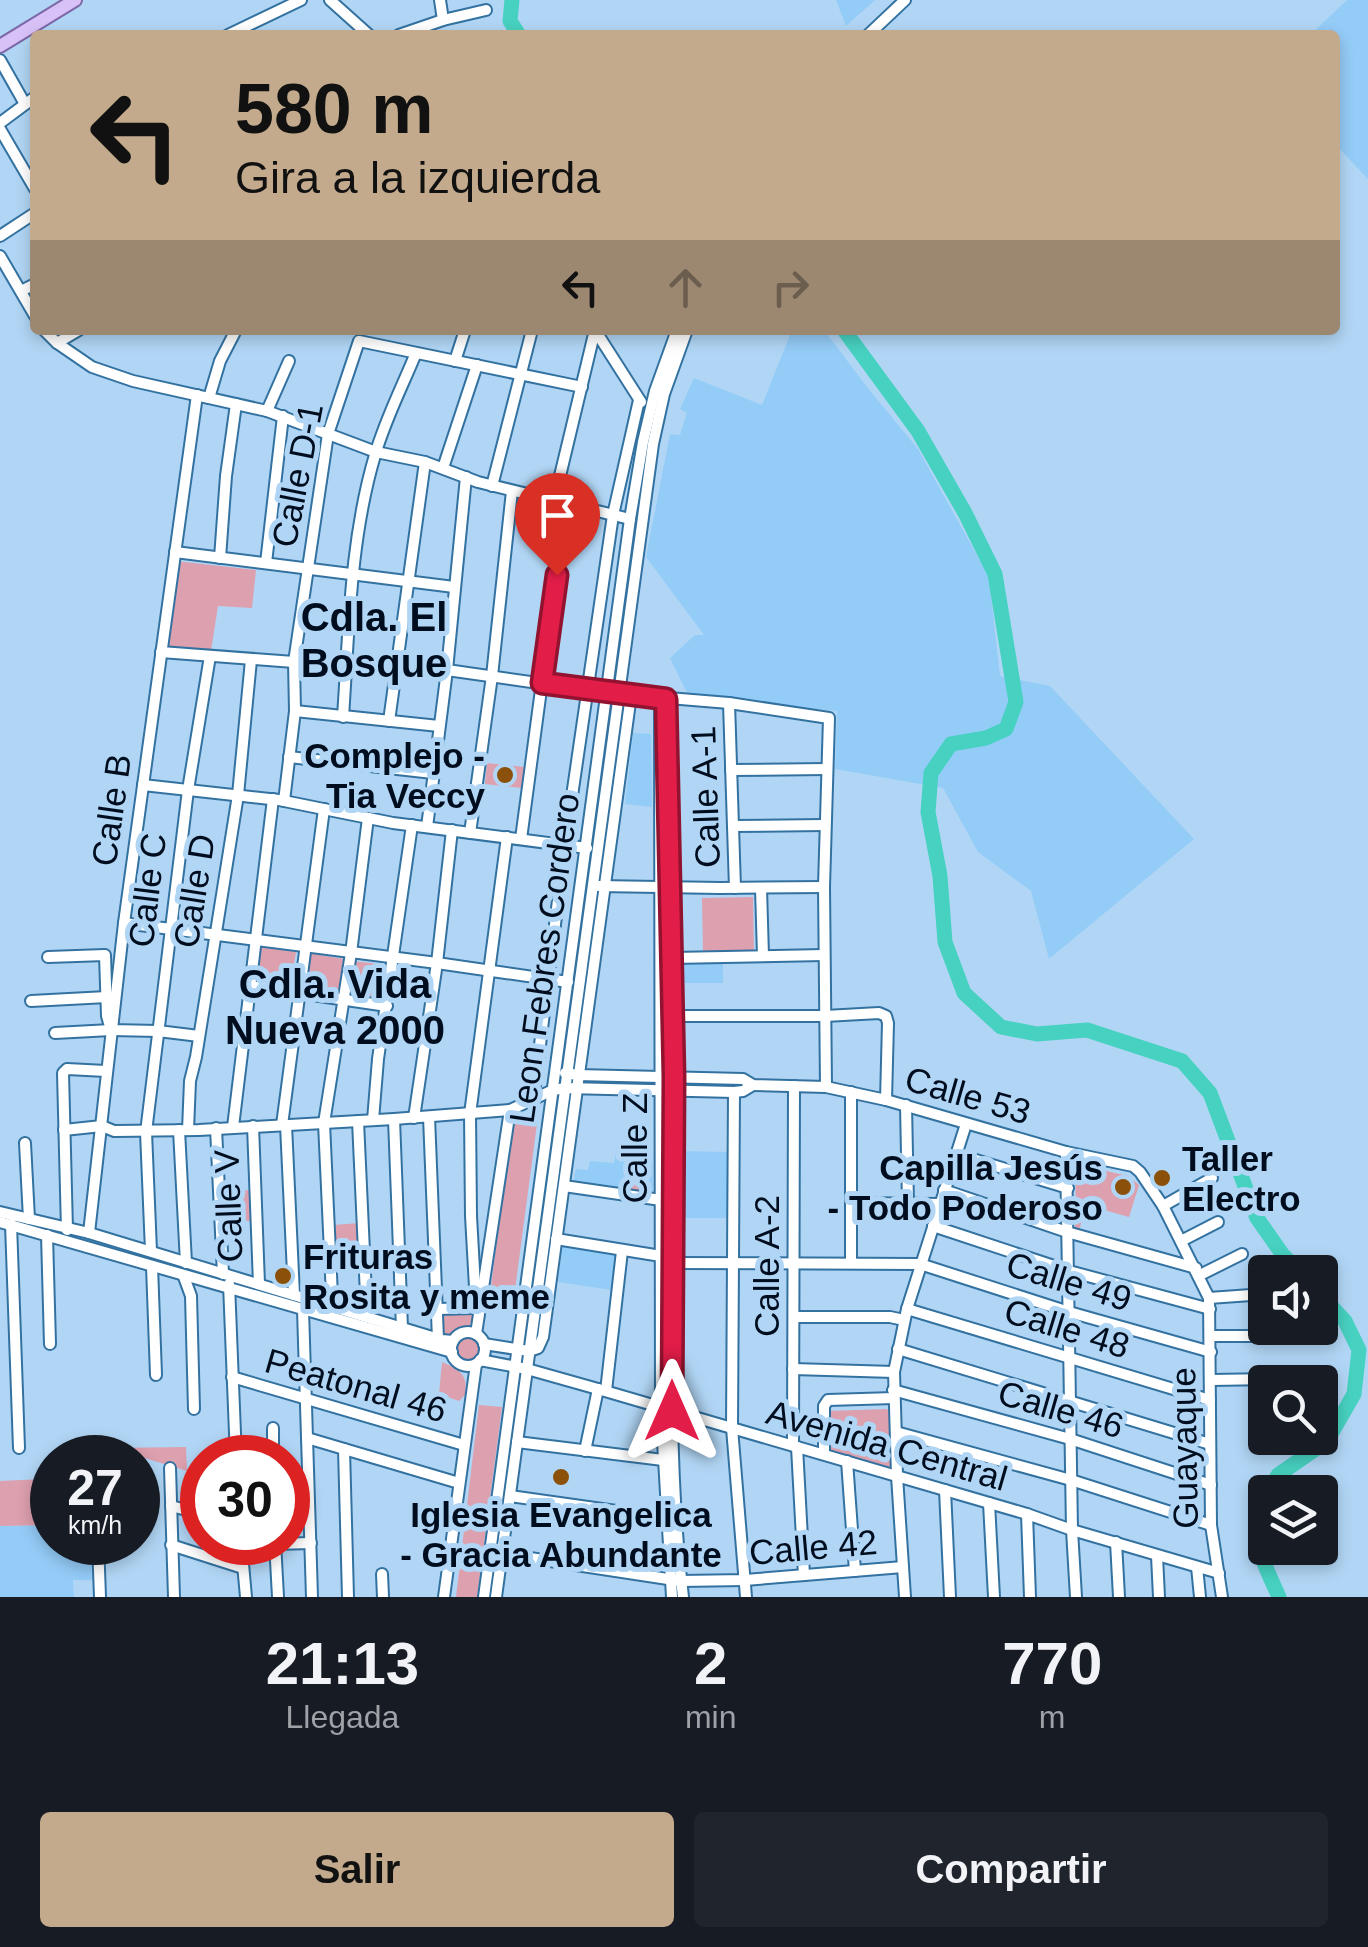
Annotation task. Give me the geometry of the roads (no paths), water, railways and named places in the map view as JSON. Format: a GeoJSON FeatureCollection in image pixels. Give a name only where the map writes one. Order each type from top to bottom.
{"type":"FeatureCollection","features":[{"type":"Feature","properties":{"kind":"main road"},"geometry":{"type":"LineString","coordinates":[[0,46],[76,0]]}},
{"type":"Feature","properties":{"kind":"street"},"geometry":{"type":"LineString","coordinates":[[238,30],[300,0]]}},
{"type":"Feature","properties":{"kind":"street"},"geometry":{"type":"LineString","coordinates":[[330,0],[363,30]]}},
{"type":"Feature","properties":{"kind":"street"},"geometry":{"type":"LineString","coordinates":[[440,0],[444,20]]}},
{"type":"Feature","properties":{"kind":"street"},"geometry":{"type":"LineString","coordinates":[[873,30],[905,0]]}},
{"type":"Feature","properties":{"kind":"street"},"geometry":{"type":"LineString","coordinates":[[413,30],[486,10]]}},
{"type":"Feature","properties":{"kind":"street"},"geometry":{"type":"LineString","coordinates":[[0,60],[30,100],[0,126],[30,180]]}},
{"type":"Feature","properties":{"kind":"street"},"geometry":{"type":"LineString","coordinates":[[0,236],[30,216]]}},
{"type":"Feature","properties":{"kind":"street"},"geometry":{"type":"LineString","coordinates":[[0,256],[30,307]]}},
{"type":"Feature","properties":{"kind":"street"},"geometry":{"type":"LineString","coordinates":[[21,292],[30,287]]}},
{"type":"Feature","properties":{"kind":"street"},"geometry":{"type":"LineString","coordinates":[[49,335],[92,367],[133,382],[267,411],[376,452],[425,462],[492,486],[630,519]]}},
{"type":"Feature","properties":{"kind":"street"},"geometry":{"type":"LineString","coordinates":[[57,343],[71,335]]}},
{"type":"Feature","properties":{"kind":"street","name":"Calle B"},"geometry":{"type":"LineString","coordinates":[[89,1233],[124,922],[175,552],[203,397],[233,335]]}},
{"type":"Feature","properties":{"kind":"street"},"geometry":{"type":"LineString","coordinates":[[454,362],[463,335]]}},
{"type":"Feature","properties":{"kind":"street"},"geometry":{"type":"LineString","coordinates":[[492,486],[531,335]]}},
{"type":"Feature","properties":{"kind":"street"},"geometry":{"type":"LineString","coordinates":[[522,839],[560,502],[594,335]]}},
{"type":"Feature","properties":{"kind":"street"},"geometry":{"type":"LineString","coordinates":[[598,335],[654,417]]}},
{"type":"Feature","properties":{"kind":"street","name":"Leon Febres Cordero"},"geometry":{"type":"LineString","coordinates":[[598,849],[653,444],[655,390],[675,335]]}},
{"type":"Feature","properties":{"kind":"street","name":"Leon Febres Cordero"},"geometry":{"type":"LineString","coordinates":[[496,1597],[496,1553],[565,1089],[574,981],[593,886],[620,694],[630,519],[642,442],[685,335]]}},
{"type":"Feature","properties":{"kind":"street","name":"Calle D-1"},"geometry":{"type":"LineString","coordinates":[[233,1127],[256,941],[289,757],[295,711],[294,662],[328,434],[359,341],[416,353]]}},
{"type":"Feature","properties":{"kind":"street"},"geometry":{"type":"LineString","coordinates":[[344,717],[353,574],[362,507],[376,452],[416,353],[582,387]]}},
{"type":"Feature","properties":{"kind":"street"},"geometry":{"type":"LineString","coordinates":[[267,411],[289,361]]}},
{"type":"Feature","properties":{"kind":"street"},"geometry":{"type":"LineString","coordinates":[[443,468],[478,365]]}},
{"type":"Feature","properties":{"kind":"street"},"geometry":{"type":"LineString","coordinates":[[533,1101],[565,844],[613,515],[639,400]]}},
{"type":"Feature","properties":{"kind":"street"},"geometry":{"type":"LineString","coordinates":[[220,558],[236,404]]}},
{"type":"Feature","properties":{"kind":"street"},"geometry":{"type":"LineString","coordinates":[[266,563],[284,416]]}},
{"type":"Feature","properties":{"kind":"street"},"geometry":{"type":"LineString","coordinates":[[389,721],[425,462]]}},
{"type":"Feature","properties":{"kind":"street"},"geometry":{"type":"LineString","coordinates":[[427,827],[466,477]]}},
{"type":"Feature","properties":{"kind":"street"},"geometry":{"type":"LineString","coordinates":[[470,832],[512,491]]}},
{"type":"Feature","properties":{"kind":"street"},"geometry":{"type":"LineString","coordinates":[[175,552],[454,587]]}},
{"type":"Feature","properties":{"kind":"street"},"geometry":{"type":"LineString","coordinates":[[160,652],[294,662]]}},
{"type":"Feature","properties":{"kind":"street","name":"Calle C"},"geometry":{"type":"LineString","coordinates":[[151,1251],[146,1132],[188,790],[210,656]]}},
{"type":"Feature","properties":{"kind":"street","name":"Calle D"},"geometry":{"type":"LineString","coordinates":[[186,1262],[184,1130],[238,795],[250,660]]}},
{"type":"Feature","properties":{"kind":"street"},"geometry":{"type":"LineString","coordinates":[[447,670],[829,718],[824,887],[826,1086]]}},
{"type":"Feature","properties":{"kind":"street"},"geometry":{"type":"LineString","coordinates":[[64,1130],[102,1126],[114,1131],[146,1132],[470,1114],[510,1110],[565,1089],[590,991],[593,886],[598,849],[612,830],[620,694]]}},
{"type":"Feature","properties":{"kind":"street","name":"Calle Z"},"geometry":{"type":"LineString","coordinates":[[663,698],[668,1077]]}},
{"type":"Feature","properties":{"kind":"street","name":"Calle A-1"},"geometry":{"type":"LineString","coordinates":[[729,703],[735,888]]}},
{"type":"Feature","properties":{"kind":"street"},"geometry":{"type":"LineString","coordinates":[[295,711],[439,726]]}},
{"type":"Feature","properties":{"kind":"street"},"geometry":{"type":"LineString","coordinates":[[289,757],[433,773]]}},
{"type":"Feature","properties":{"kind":"street"},"geometry":{"type":"LineString","coordinates":[[731,770],[827,768]]}},
{"type":"Feature","properties":{"kind":"street"},"geometry":{"type":"LineString","coordinates":[[143,785],[279,800],[412,826],[598,849]]}},
{"type":"Feature","properties":{"kind":"street"},"geometry":{"type":"LineString","coordinates":[[294,1295],[284,1125],[324,809]]}},
{"type":"Feature","properties":{"kind":"street"},"geometry":{"type":"LineString","coordinates":[[332,1296],[324,1123],[368,818]]}},
{"type":"Feature","properties":{"kind":"street"},"geometry":{"type":"LineString","coordinates":[[602,818],[612,830]]}},
{"type":"Feature","properties":{"kind":"street"},"geometry":{"type":"LineString","coordinates":[[733,826],[825,825]]}},
{"type":"Feature","properties":{"kind":"street"},"geometry":{"type":"LineString","coordinates":[[373,1120],[378,1059],[412,826]]}},
{"type":"Feature","properties":{"kind":"street"},"geometry":{"type":"LineString","coordinates":[[414,1118],[452,830]]}},
{"type":"Feature","properties":{"kind":"street"},"geometry":{"type":"LineString","coordinates":[[438,1308],[476,1307],[470,1114],[507,837]]}},
{"type":"Feature","properties":{"kind":"street"},"geometry":{"type":"LineString","coordinates":[[593,886],[824,887]]}},
{"type":"Feature","properties":{"kind":"street","name":"Calle Z"},"geometry":{"type":"LineString","coordinates":[[666,888],[673,1016],[661,1200],[666,1409],[676,1520],[676,1580],[672,1597]]}},
{"type":"Feature","properties":{"kind":"street"},"geometry":{"type":"LineString","coordinates":[[761,888],[762,956]]}},
{"type":"Feature","properties":{"kind":"street"},"geometry":{"type":"LineString","coordinates":[[124,922],[574,981],[590,991]]}},
{"type":"Feature","properties":{"kind":"street"},"geometry":{"type":"LineString","coordinates":[[48,957],[104,955],[111,1030]]}},
{"type":"Feature","properties":{"kind":"street"},"geometry":{"type":"LineString","coordinates":[[672,958],[824,955]]}},
{"type":"Feature","properties":{"kind":"street","name":"Leon Febres Cordero"},"geometry":{"type":"LineString","coordinates":[[574,981],[579,1032]]}},
{"type":"Feature","properties":{"kind":"street"},"geometry":{"type":"LineString","coordinates":[[250,986],[387,1006]]}},
{"type":"Feature","properties":{"kind":"street"},"geometry":{"type":"LineString","coordinates":[[31,1001],[107,996]]}},
{"type":"Feature","properties":{"kind":"street"},"geometry":{"type":"LineString","coordinates":[[673,1016],[879,1013],[886,1016],[888,1023],[886,1100]]}},
{"type":"Feature","properties":{"kind":"street"},"geometry":{"type":"LineString","coordinates":[[55,1033],[111,1030],[199,1036]]}},
{"type":"Feature","properties":{"kind":"street"},"geometry":{"type":"LineString","coordinates":[[67,1241],[65,1070],[106,1070]]}},
{"type":"Feature","properties":{"kind":"street","name":"Calle 53"},"geometry":{"type":"LineString","coordinates":[[567,1073],[826,1086],[1066,1152],[1133,1166],[1182,1241],[1210,1303]]}},
{"type":"Feature","properties":{"kind":"street","name":"Calle 53"},"geometry":{"type":"LineString","coordinates":[[565,1089],[734,1092],[753,1085]]}},
{"type":"Feature","properties":{"kind":"street","name":"Calle A-2"},"geometry":{"type":"LineString","coordinates":[[794,1086],[793,1369],[804,1575]]}},
{"type":"Feature","properties":{"kind":"street","name":"Leon Febres Cordero"},"geometry":{"type":"LineString","coordinates":[[553,1223],[561,1179],[565,1089]]}},
{"type":"Feature","properties":{"kind":"street","name":"Calle Z"},"geometry":{"type":"LineString","coordinates":[[667,1090],[672,1263],[663,1460],[666,1518],[676,1580],[683,1597]]}},
{"type":"Feature","properties":{"kind":"street"},"geometry":{"type":"LineString","coordinates":[[734,1092],[732,1428],[746,1597]]}},
{"type":"Feature","properties":{"kind":"street"},"geometry":{"type":"LineString","coordinates":[[851,1092],[852,1263]]}},
{"type":"Feature","properties":{"kind":"street"},"geometry":{"type":"LineString","coordinates":[[906,1106],[908,1204]]}},
{"type":"Feature","properties":{"kind":"street"},"geometry":{"type":"LineString","coordinates":[[476,1334],[510,1110]]}},
{"type":"Feature","properties":{"kind":"street"},"geometry":{"type":"LineString","coordinates":[[428,1117],[438,1338]]}},
{"type":"Feature","properties":{"kind":"street"},"geometry":{"type":"LineString","coordinates":[[394,1120],[402,1328]]}},
{"type":"Feature","properties":{"kind":"street"},"geometry":{"type":"LineString","coordinates":[[358,1121],[367,1317]]}},
{"type":"Feature","properties":{"kind":"street"},"geometry":{"type":"LineString","coordinates":[[905,1597],[894,1372],[905,1315],[966,1124]]}},
{"type":"Feature","properties":{"kind":"street","name":"Calle V"},"geometry":{"type":"LineString","coordinates":[[252,1126],[258,1284]]}},
{"type":"Feature","properties":{"kind":"street"},"geometry":{"type":"LineString","coordinates":[[216,1128],[230,1288],[235,1435]]}},
{"type":"Feature","properties":{"kind":"street"},"geometry":{"type":"LineString","coordinates":[[26,1143],[29,1219]]}},
{"type":"Feature","properties":{"kind":"street"},"geometry":{"type":"LineString","coordinates":[[1066,1152],[1076,1597]]}},
{"type":"Feature","properties":{"kind":"street"},"geometry":{"type":"LineString","coordinates":[[956,1154],[1068,1188]]}},
{"type":"Feature","properties":{"kind":"street"},"geometry":{"type":"LineString","coordinates":[[1162,1206],[1212,1178]]}},
{"type":"Feature","properties":{"kind":"street"},"geometry":{"type":"LineString","coordinates":[[561,1179],[661,1200]]}},
{"type":"Feature","properties":{"kind":"street"},"geometry":{"type":"LineString","coordinates":[[944,1190],[1198,1272],[1242,1254]]}},
{"type":"Feature","properties":{"kind":"street"},"geometry":{"type":"LineString","coordinates":[[851,1204],[940,1204]]}},
{"type":"Feature","properties":{"kind":"street"},"geometry":{"type":"LineString","coordinates":[[0,1212],[89,1233],[438,1338],[453,1347],[458,1362],[470,1366],[478,1362]]}},
{"type":"Feature","properties":{"kind":"street"},"geometry":{"type":"LineString","coordinates":[[1182,1241],[1218,1222]]}},
{"type":"Feature","properties":{"kind":"street"},"geometry":{"type":"LineString","coordinates":[[5,1223],[304,1310],[453,1347]]}},
{"type":"Feature","properties":{"kind":"street"},"geometry":{"type":"LineString","coordinates":[[5,1223],[14,1250],[19,1448]]}},
{"type":"Feature","properties":{"kind":"street"},"geometry":{"type":"LineString","coordinates":[[548,1260],[556,1240],[553,1223]]}},
{"type":"Feature","properties":{"kind":"street"},"geometry":{"type":"LineString","coordinates":[[484,1344],[524,1350],[538,1348],[543,1338],[553,1223]]}},
{"type":"Feature","properties":{"kind":"street"},"geometry":{"type":"LineString","coordinates":[[933,1226],[1069,1272],[1210,1303],[1248,1297]]}},
{"type":"Feature","properties":{"kind":"street"},"geometry":{"type":"LineString","coordinates":[[47,1235],[50,1344]]}},
{"type":"Feature","properties":{"kind":"street"},"geometry":{"type":"LineString","coordinates":[[556,1240],[662,1256]]}},
{"type":"Feature","properties":{"kind":"street"},"geometry":{"type":"LineString","coordinates":[[585,1450],[602,1390],[622,1251]]}},
{"type":"Feature","properties":{"kind":"street","name":"Calle 49"},"geometry":{"type":"LineString","coordinates":[[672,1263],[920,1264],[1211,1352]]}},
{"type":"Feature","properties":{"kind":"street"},"geometry":{"type":"LineString","coordinates":[[152,1266],[156,1375]]}},
{"type":"Feature","properties":{"kind":"street"},"geometry":{"type":"LineString","coordinates":[[184,1276],[190,1296],[194,1409]]}},
{"type":"Feature","properties":{"kind":"street","name":"Guayaque"},"geometry":{"type":"LineString","coordinates":[[1210,1303],[1210,1525],[1222,1597]]}},
{"type":"Feature","properties":{"kind":"street"},"geometry":{"type":"LineString","coordinates":[[304,1310],[308,1435]]}},
{"type":"Feature","properties":{"kind":"street","name":"Calle 48"},"geometry":{"type":"LineString","coordinates":[[794,1317],[905,1315],[1070,1357],[1210,1400]]}},
{"type":"Feature","properties":{"kind":"street"},"geometry":{"type":"LineString","coordinates":[[444,1597],[464,1445],[478,1362],[484,1353],[484,1344],[476,1334],[462,1333],[453,1347]]}},
{"type":"Feature","properties":{"kind":"street"},"geometry":{"type":"LineString","coordinates":[[1210,1336],[1248,1336]]}},
{"type":"Feature","properties":{"kind":"street"},"geometry":{"type":"LineString","coordinates":[[898,1350],[1210,1444]]}},
{"type":"Feature","properties":{"kind":"street","name":"Avenida Central"},"geometry":{"type":"LineString","coordinates":[[478,1362],[521,1368],[602,1390],[1219,1573]]}},
{"type":"Feature","properties":{"kind":"street","name":"Leon Febres Cordero"},"geometry":{"type":"LineString","coordinates":[[484,1597],[510,1496],[521,1368]]}},
{"type":"Feature","properties":{"kind":"street"},"geometry":{"type":"LineString","coordinates":[[793,1369],[894,1372]]}},
{"type":"Feature","properties":{"kind":"street","name":"Peatonal 46"},"geometry":{"type":"LineString","coordinates":[[232,1377],[464,1445]]}},
{"type":"Feature","properties":{"kind":"street"},"geometry":{"type":"LineString","coordinates":[[1211,1380],[1248,1379]]}},
{"type":"Feature","properties":{"kind":"street","name":"Calle 46"},"geometry":{"type":"LineString","coordinates":[[824,1454],[824,1406],[828,1400],[894,1394],[1070,1439],[1211,1485]]}},
{"type":"Feature","properties":{"kind":"street"},"geometry":{"type":"LineString","coordinates":[[272,1428],[272,1435]]}},
{"type":"Feature","properties":{"kind":"street"},"geometry":{"type":"LineString","coordinates":[[896,1432],[1071,1480],[1210,1525]]}},
{"type":"Feature","properties":{"kind":"street"},"geometry":{"type":"LineString","coordinates":[[310,1439],[459,1483]]}},
{"type":"Feature","properties":{"kind":"street"},"geometry":{"type":"LineString","coordinates":[[517,1442],[663,1460]]}},
{"type":"Feature","properties":{"kind":"street"},"geometry":{"type":"LineString","coordinates":[[344,1449],[348,1597]]}},
{"type":"Feature","properties":{"kind":"street"},"geometry":{"type":"LineString","coordinates":[[847,1461],[855,1571]]}},
{"type":"Feature","properties":{"kind":"street"},"geometry":{"type":"LineString","coordinates":[[170,1468],[174,1597]]}},
{"type":"Feature","properties":{"kind":"street"},"geometry":{"type":"LineString","coordinates":[[945,1490],[950,1597]]}},
{"type":"Feature","properties":{"kind":"street"},"geometry":{"type":"LineString","coordinates":[[510,1496],[666,1518]]}},
{"type":"Feature","properties":{"kind":"street"},"geometry":{"type":"LineString","coordinates":[[989,1503],[994,1597]]}},
{"type":"Feature","properties":{"kind":"street"},"geometry":{"type":"LineString","coordinates":[[171,1506],[180,1508]]}},
{"type":"Feature","properties":{"kind":"street"},"geometry":{"type":"LineString","coordinates":[[310,1509],[312,1597]]}},
{"type":"Feature","properties":{"kind":"street"},"geometry":{"type":"LineString","coordinates":[[1026,1514],[1030,1597]]}},
{"type":"Feature","properties":{"kind":"street"},"geometry":{"type":"LineString","coordinates":[[1116,1542],[1119,1597]]}},
{"type":"Feature","properties":{"kind":"street"},"geometry":{"type":"LineString","coordinates":[[171,1545],[244,1568]]}},
{"type":"Feature","properties":{"kind":"street","name":"Calle 42"},"geometry":{"type":"LineString","coordinates":[[496,1553],[676,1580],[745,1580],[903,1567]]}},
{"type":"Feature","properties":{"kind":"street"},"geometry":{"type":"LineString","coordinates":[[1157,1556],[1159,1597]]}},
{"type":"Feature","properties":{"kind":"street"},"geometry":{"type":"LineString","coordinates":[[99,1565],[100,1597]]}},
{"type":"Feature","properties":{"kind":"street"},"geometry":{"type":"LineString","coordinates":[[244,1565],[246,1597]]}},
{"type":"Feature","properties":{"kind":"street"},"geometry":{"type":"LineString","coordinates":[[277,1565],[278,1597]]}},
{"type":"Feature","properties":{"kind":"street"},"geometry":{"type":"LineString","coordinates":[[1197,1567],[1200,1597]]}},
{"type":"Feature","properties":{"kind":"street"},"geometry":{"type":"LineString","coordinates":[[382,1574],[383,1597]]}},
{"type":"Feature","properties":{"kind":"waterway"},"geometry":{"type":"LineString","coordinates":[[512,0],[510,21],[516,30]]}},
{"type":"Feature","properties":{"kind":"waterway"},"geometry":{"type":"LineString","coordinates":[[848,335],[918,431],[995,574],[1016,702],[1006,729],[986,738],[951,744],[931,773],[928,812],[940,876],[945,942],[964,993],[1001,1027],[1037,1034],[1087,1030],[1182,1061],[1210,1093],[1257,1218],[1283,1255]]}},
{"type":"Feature","properties":{"kind":"waterway"},"geometry":{"type":"LineString","coordinates":[[1278,1475],[1327,1441],[1354,1394],[1359,1350],[1338,1313]]}},
{"type":"Feature","properties":{"kind":"waterway"},"geometry":{"type":"LineString","coordinates":[[1265,1565],[1279,1597]]}},
{"type":"Feature","properties":{"kind":"place","name":"Complejo - Tia Veccy"},"geometry":{"type":"Point","coordinates":[505,775]}},
{"type":"Feature","properties":{"kind":"place","name":"Taller Electro"},"geometry":{"type":"Point","coordinates":[1162,1178]}},
{"type":"Feature","properties":{"kind":"place","name":"Capilla Jesús - Todo Poderoso"},"geometry":{"type":"Point","coordinates":[1123,1187]}},
{"type":"Feature","properties":{"kind":"place","name":"Frituras Rosita y meme"},"geometry":{"type":"Point","coordinates":[283,1276]}},
{"type":"Feature","properties":{"kind":"place","name":"Iglesia Evangelica - Gracia Abundante"},"geometry":{"type":"Point","coordinates":[561,1477]}},
{"type":"Feature","properties":{"kind":"district","name":"Cdla. El Bosque"},"geometry":{"type":"Point","coordinates":[374,640]}},
{"type":"Feature","properties":{"kind":"district","name":"Cdla. Vida Nueva 2000"},"geometry":{"type":"Point","coordinates":[335,1007]}}]}
